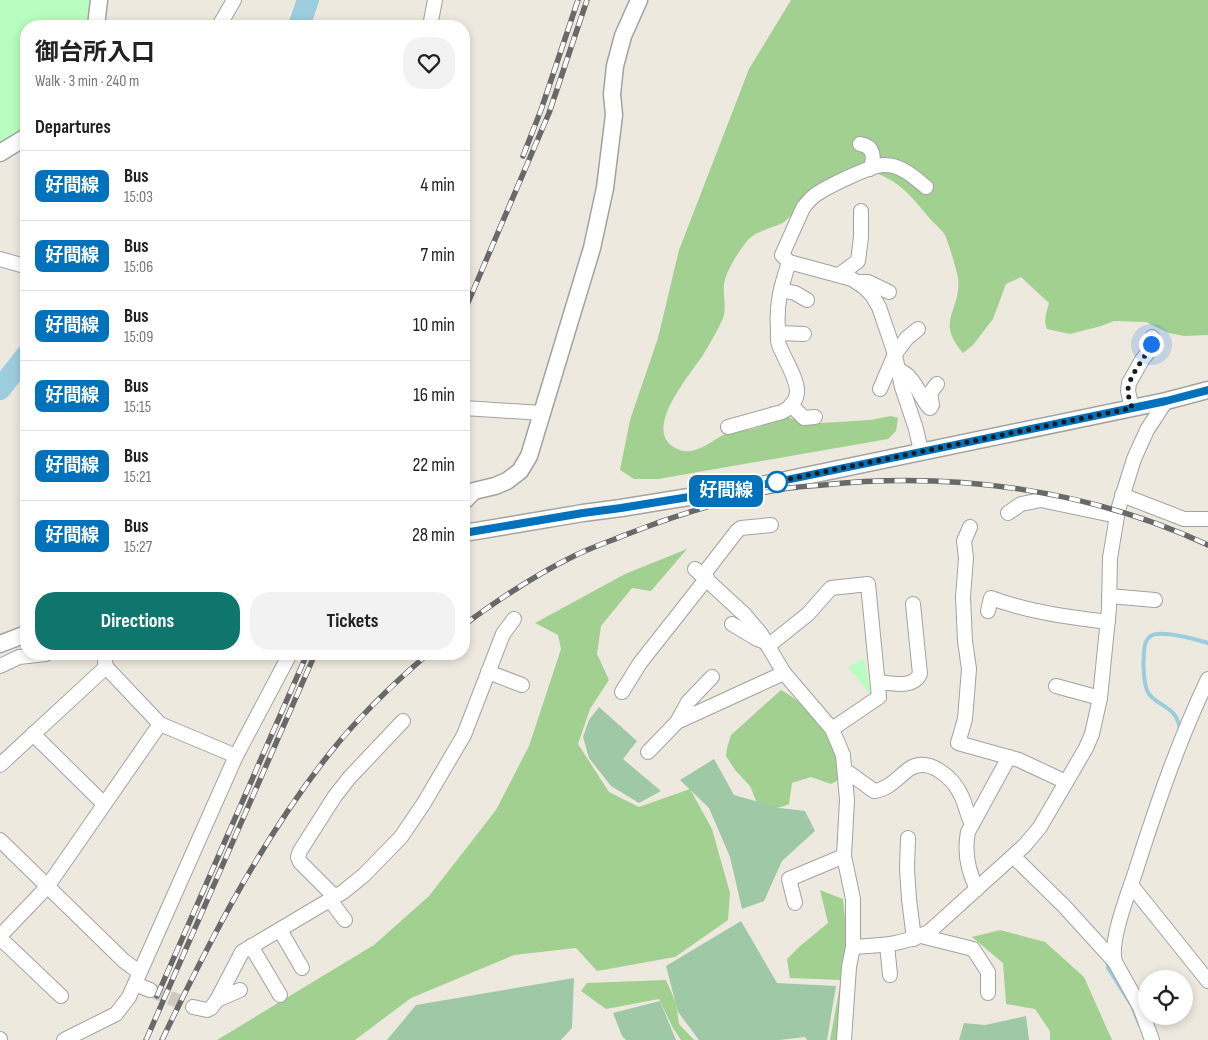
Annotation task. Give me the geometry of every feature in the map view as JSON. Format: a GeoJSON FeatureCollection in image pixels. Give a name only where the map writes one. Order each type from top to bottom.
{"type":"FeatureCollection","features":[{"type":"Feature","properties":{"kind":"street"},"geometry":{"type":"LineString","coordinates":[[97,20],[99,0]]}},
{"type":"Feature","properties":{"kind":"street"},"geometry":{"type":"LineString","coordinates":[[222,20],[234,0]]}},
{"type":"Feature","properties":{"kind":"street"},"geometry":{"type":"LineString","coordinates":[[431,20],[435,0]]}},
{"type":"Feature","properties":{"kind":"street"},"geometry":{"type":"LineString","coordinates":[[470,495],[474,491],[507,481],[520,471],[529,456],[592,248],[605,188],[614,115],[612,94],[615,66],[623,36],[639,0]]}},
{"type":"Feature","properties":{"kind":"street"},"geometry":{"type":"LineString","coordinates":[[0,153],[20,141]]}},
{"type":"Feature","properties":{"kind":"street"},"geometry":{"type":"LineString","coordinates":[[860,144],[869,148],[873,155],[870,169]]}},
{"type":"Feature","properties":{"kind":"street"},"geometry":{"type":"LineString","coordinates":[[889,292],[868,282],[858,282],[789,262],[782,255],[803,208],[824,190],[870,169],[886,164],[903,170],[926,187]]}},
{"type":"Feature","properties":{"kind":"street"},"geometry":{"type":"LineString","coordinates":[[839,275],[858,261],[861,237],[861,210]]}},
{"type":"Feature","properties":{"kind":"street"},"geometry":{"type":"LineString","coordinates":[[0,259],[20,265]]}},
{"type":"Feature","properties":{"kind":"street"},"geometry":{"type":"LineString","coordinates":[[728,427],[782,412],[792,405],[797,392],[796,384],[778,342],[776,311],[789,262]]}},
{"type":"Feature","properties":{"kind":"street"},"geometry":{"type":"LineString","coordinates":[[858,282],[872,295],[879,307],[895,354],[921,452]]}},
{"type":"Feature","properties":{"kind":"street"},"geometry":{"type":"LineString","coordinates":[[781,290],[795,293],[806,300]]}},
{"type":"Feature","properties":{"kind":"street"},"geometry":{"type":"LineString","coordinates":[[880,390],[895,354],[907,338],[918,329]]}},
{"type":"Feature","properties":{"kind":"street"},"geometry":{"type":"LineString","coordinates":[[778,333],[804,334]]}},
{"type":"Feature","properties":{"kind":"street"},"geometry":{"type":"LineString","coordinates":[[1132,408],[1128,392],[1130,383],[1148,351],[1152,337]]}},
{"type":"Feature","properties":{"kind":"street"},"geometry":{"type":"LineString","coordinates":[[898,370],[910,378],[930,408],[932,405],[930,393],[937,384]]}},
{"type":"Feature","properties":{"kind":"street"},"geometry":{"type":"LineString","coordinates":[[470,532],[757,486],[1166,401],[1208,390]]}},
{"type":"Feature","properties":{"kind":"street"},"geometry":{"type":"LineString","coordinates":[[853,947],[897,944],[929,932],[1013,856],[1040,827],[1086,748],[1092,734],[1100,698],[1108,622],[1110,558],[1117,516],[1134,459],[1147,430],[1166,401]]}},
{"type":"Feature","properties":{"kind":"street"},"geometry":{"type":"LineString","coordinates":[[792,405],[804,418],[814,417]]}},
{"type":"Feature","properties":{"kind":"street"},"geometry":{"type":"LineString","coordinates":[[470,408],[542,413]]}},
{"type":"Feature","properties":{"kind":"street"},"geometry":{"type":"LineString","coordinates":[[1122,495],[1184,519],[1208,519]]}},
{"type":"Feature","properties":{"kind":"street"},"geometry":{"type":"LineString","coordinates":[[1008,513],[1016,506],[1041,500],[1117,516]]}},
{"type":"Feature","properties":{"kind":"street"},"geometry":{"type":"LineString","coordinates":[[622,692],[701,574],[737,531],[741,528],[771,524]]}},
{"type":"Feature","properties":{"kind":"street"},"geometry":{"type":"LineString","coordinates":[[970,527],[964,541],[966,558],[963,597],[965,641],[969,669],[965,719],[958,743],[1019,760],[1066,782]]}},
{"type":"Feature","properties":{"kind":"street"},"geometry":{"type":"LineString","coordinates":[[701,574],[745,614],[761,634],[784,673],[832,729],[843,755],[847,800],[844,856],[853,899],[853,947],[844,1040]]}},
{"type":"Feature","properties":{"kind":"street"},"geometry":{"type":"LineString","coordinates":[[767,644],[808,614],[831,588],[868,584],[878,697],[832,729]]}},
{"type":"Feature","properties":{"kind":"street"},"geometry":{"type":"LineString","coordinates":[[1109,596],[1155,600]]}},
{"type":"Feature","properties":{"kind":"street"},"geometry":{"type":"LineString","coordinates":[[988,610],[991,598],[1012,606],[1055,615],[1108,622]]}},
{"type":"Feature","properties":{"kind":"street"},"geometry":{"type":"LineString","coordinates":[[878,682],[904,684],[913,682],[920,674],[913,604]]}},
{"type":"Feature","properties":{"kind":"street"},"geometry":{"type":"LineString","coordinates":[[193,1007],[207,1010],[211,1008],[242,952],[333,899],[364,875],[391,849],[411,823],[464,735],[503,634],[514,619]]}},
{"type":"Feature","properties":{"kind":"street"},"geometry":{"type":"LineString","coordinates":[[732,624],[767,644]]}},
{"type":"Feature","properties":{"kind":"street"},"geometry":{"type":"LineString","coordinates":[[0,644],[20,636]]}},
{"type":"Feature","properties":{"kind":"street"},"geometry":{"type":"LineString","coordinates":[[0,666],[20,657]]}},
{"type":"Feature","properties":{"kind":"street"},"geometry":{"type":"LineString","coordinates":[[0,765],[105,660],[160,724],[236,756]]}},
{"type":"Feature","properties":{"kind":"street"},"geometry":{"type":"LineString","coordinates":[[64,1040],[116,1014],[129,997],[236,756],[287,660]]}},
{"type":"Feature","properties":{"kind":"street"},"geometry":{"type":"LineString","coordinates":[[488,672],[522,684]]}},
{"type":"Feature","properties":{"kind":"street"},"geometry":{"type":"LineString","coordinates":[[677,722],[784,673]]}},
{"type":"Feature","properties":{"kind":"street"},"geometry":{"type":"LineString","coordinates":[[648,752],[677,722],[688,702],[712,677]]}},
{"type":"Feature","properties":{"kind":"street"},"geometry":{"type":"LineString","coordinates":[[1113,960],[1117,931],[1176,751],[1208,679]]}},
{"type":"Feature","properties":{"kind":"street"},"geometry":{"type":"LineString","coordinates":[[1056,686],[1100,698]]}},
{"type":"Feature","properties":{"kind":"street"},"geometry":{"type":"LineString","coordinates":[[345,920],[333,899],[300,862],[298,857],[335,796],[350,777],[403,722]]}},
{"type":"Feature","properties":{"kind":"street"},"geometry":{"type":"LineString","coordinates":[[61,996],[0,937],[47,887],[160,724]]}},
{"type":"Feature","properties":{"kind":"street"},"geometry":{"type":"LineString","coordinates":[[33,734],[104,804]]}},
{"type":"Feature","properties":{"kind":"street"},"geometry":{"type":"LineString","coordinates":[[977,889],[968,869],[966,841],[972,824],[1009,757]]}},
{"type":"Feature","properties":{"kind":"street"},"geometry":{"type":"LineString","coordinates":[[845,770],[874,791],[888,787],[913,767],[920,765],[933,768],[944,773],[958,788],[972,824]]}},
{"type":"Feature","properties":{"kind":"street"},"geometry":{"type":"LineString","coordinates":[[908,838],[907,869],[909,899],[918,937]]}},
{"type":"Feature","properties":{"kind":"street"},"geometry":{"type":"LineString","coordinates":[[0,840],[124,961],[137,978],[150,990]]}},
{"type":"Feature","properties":{"kind":"street"},"geometry":{"type":"LineString","coordinates":[[795,903],[789,879],[844,856]]}},
{"type":"Feature","properties":{"kind":"street"},"geometry":{"type":"LineString","coordinates":[[1013,856],[1064,906],[1113,960],[1140,1007],[1152,1040]]}},
{"type":"Feature","properties":{"kind":"street"},"geometry":{"type":"LineString","coordinates":[[1131,885],[1208,981]]}},
{"type":"Feature","properties":{"kind":"street"},"geometry":{"type":"LineString","coordinates":[[280,930],[302,968]]}},
{"type":"Feature","properties":{"kind":"street"},"geometry":{"type":"LineString","coordinates":[[918,937],[973,949],[988,972],[988,993]]}},
{"type":"Feature","properties":{"kind":"street"},"geometry":{"type":"LineString","coordinates":[[887,945],[890,975]]}},
{"type":"Feature","properties":{"kind":"street"},"geometry":{"type":"LineString","coordinates":[[251,946],[280,996]]}},
{"type":"Feature","properties":{"kind":"street"},"geometry":{"type":"LineString","coordinates":[[216,1000],[240,990]]}},
{"type":"Feature","properties":{"kind":"green space"},"geometry":{"type":"Polygon","coordinates":[[[0,0],[93,0],[89,20],[20,20],[20,130],[0,145],[0,0]]]}},
{"type":"Feature","properties":{"kind":"green space"},"geometry":{"type":"Polygon","coordinates":[[[791,0],[1208,0],[1208,335],[1184,336],[1169,333],[1146,322],[1114,321],[1070,334],[1047,329],[1045,319],[1049,303],[1021,277],[1006,284],[993,319],[973,345],[963,353],[951,332],[950,323],[958,289],[958,278],[945,235],[899,185],[870,172],[844,170],[784,222],[755,234],[740,250],[725,279],[725,311],[723,319],[715,335],[671,404],[665,419],[664,432],[668,442],[680,450],[692,451],[728,433],[753,429],[788,417],[805,424],[870,420],[891,416],[898,418],[896,431],[888,439],[658,479],[634,479],[620,470],[630,420],[658,338],[679,250],[749,69],[791,0]]]}},
{"type":"Feature","properties":{"kind":"green space"},"geometry":{"type":"Polygon","coordinates":[[[687,549],[651,591],[632,588],[601,626],[597,654],[609,680],[590,709],[578,744],[609,792],[639,807],[690,789],[712,829],[730,893],[728,920],[675,957],[597,971],[576,948],[514,955],[411,998],[355,1040],[217,1040],[374,945],[429,896],[496,810],[529,746],[561,649],[558,635],[535,623],[625,574],[687,549]]]}},
{"type":"Feature","properties":{"kind":"green space"},"geometry":{"type":"Polygon","coordinates":[[[864,659],[871,693],[870,694],[848,667],[864,659]]]}},
{"type":"Feature","properties":{"kind":"green space"},"geometry":{"type":"Polygon","coordinates":[[[781,690],[804,707],[827,731],[838,754],[840,779],[831,784],[811,777],[792,783],[789,804],[773,808],[757,803],[750,786],[735,770],[726,756],[731,735],[781,690]]]}},
{"type":"Feature","properties":{"kind":"green space"},"geometry":{"type":"Polygon","coordinates":[[[599,707],[637,741],[623,759],[661,791],[639,803],[611,786],[589,758],[583,737],[589,720],[599,707]]]}},
{"type":"Feature","properties":{"kind":"green space"},"geometry":{"type":"Polygon","coordinates":[[[714,759],[734,795],[780,808],[805,811],[815,831],[782,861],[764,901],[742,909],[730,857],[709,808],[680,780],[714,759]]]}},
{"type":"Feature","properties":{"kind":"green space"},"geometry":{"type":"Polygon","coordinates":[[[820,890],[843,899],[850,964],[844,1040],[830,1040],[841,980],[790,978],[787,959],[828,923],[820,890]]]}},
{"type":"Feature","properties":{"kind":"green space"},"geometry":{"type":"Polygon","coordinates":[[[741,921],[777,983],[836,986],[827,1040],[807,1040],[805,1037],[779,1040],[699,1040],[678,1012],[666,966],[741,921]]]}},
{"type":"Feature","properties":{"kind":"green space"},"geometry":{"type":"Polygon","coordinates":[[[1000,930],[1045,942],[1084,977],[1112,1040],[1050,1040],[1050,1031],[1035,1009],[1006,1004],[1003,963],[972,937],[1000,930]]]}},
{"type":"Feature","properties":{"kind":"green space"},"geometry":{"type":"Polygon","coordinates":[[[574,978],[572,1028],[561,1040],[387,1040],[416,1005],[574,978]]]}},
{"type":"Feature","properties":{"kind":"green space"},"geometry":{"type":"Polygon","coordinates":[[[666,980],[676,1003],[679,1024],[694,1040],[681,1040],[659,999],[606,1009],[581,991],[587,983],[666,980]]]}},
{"type":"Feature","properties":{"kind":"green space"},"geometry":{"type":"Polygon","coordinates":[[[660,1001],[676,1040],[626,1040],[622,1036],[613,1013],[660,1001]]]}},
{"type":"Feature","properties":{"kind":"green space"},"geometry":{"type":"Polygon","coordinates":[[[1026,1016],[1029,1040],[959,1040],[964,1023],[985,1025],[1026,1016]]]}},
{"type":"Feature","properties":{"kind":"waterway"},"geometry":{"type":"LineString","coordinates":[[301,20],[308,0]]}},
{"type":"Feature","properties":{"kind":"waterway"},"geometry":{"type":"LineString","coordinates":[[0,389],[20,364]]}},
{"type":"Feature","properties":{"kind":"waterway"},"geometry":{"type":"LineString","coordinates":[[1180,730],[1172,712],[1149,694],[1145,684],[1145,644],[1155,634],[1182,636],[1208,643]]}},
{"type":"Feature","properties":{"kind":"waterway"},"geometry":{"type":"LineString","coordinates":[[1108,961],[1108,968],[1132,1006],[1140,1026]]}},
{"type":"Feature","properties":{"kind":"tunnel"},"geometry":{"type":"LineString","coordinates":[[150,990],[193,1007]]}},
{"type":"Feature","properties":{"kind":"railway"},"geometry":{"type":"LineString","coordinates":[[523,156],[541,110],[578,0]]}},
{"type":"Feature","properties":{"kind":"railway"},"geometry":{"type":"LineString","coordinates":[[470,298],[549,113],[587,0]]}},
{"type":"Feature","properties":{"kind":"railway"},"geometry":{"type":"LineString","coordinates":[[470,621],[531,579],[586,550],[699,509],[757,494],[794,487],[872,481],[921,481],[971,483],[1020,489],[1069,498],[1116,510],[1163,526],[1208,545]]}},
{"type":"Feature","properties":{"kind":"railway"},"geometry":{"type":"LineString","coordinates":[[157,996],[304,660]]}},
{"type":"Feature","properties":{"kind":"railway"},"geometry":{"type":"LineString","coordinates":[[146,1040],[312,660]]}},
{"type":"Feature","properties":{"kind":"railway"},"geometry":{"type":"LineString","coordinates":[[162,1040],[218,928],[281,820],[330,753],[352,727],[421,660]]}},
{"type":"Feature","properties":{"kind":"bus line","name":"好間線"},"geometry":{"type":"LineString","coordinates":[[470,532],[757,486],[1166,401],[1208,390]]}},
{"type":"Feature","properties":{"kind":"route"},"geometry":{"type":"LineString","coordinates":[[777,482],[775,482],[1132,408],[1128,392],[1130,383],[1151,344]]}}]}
